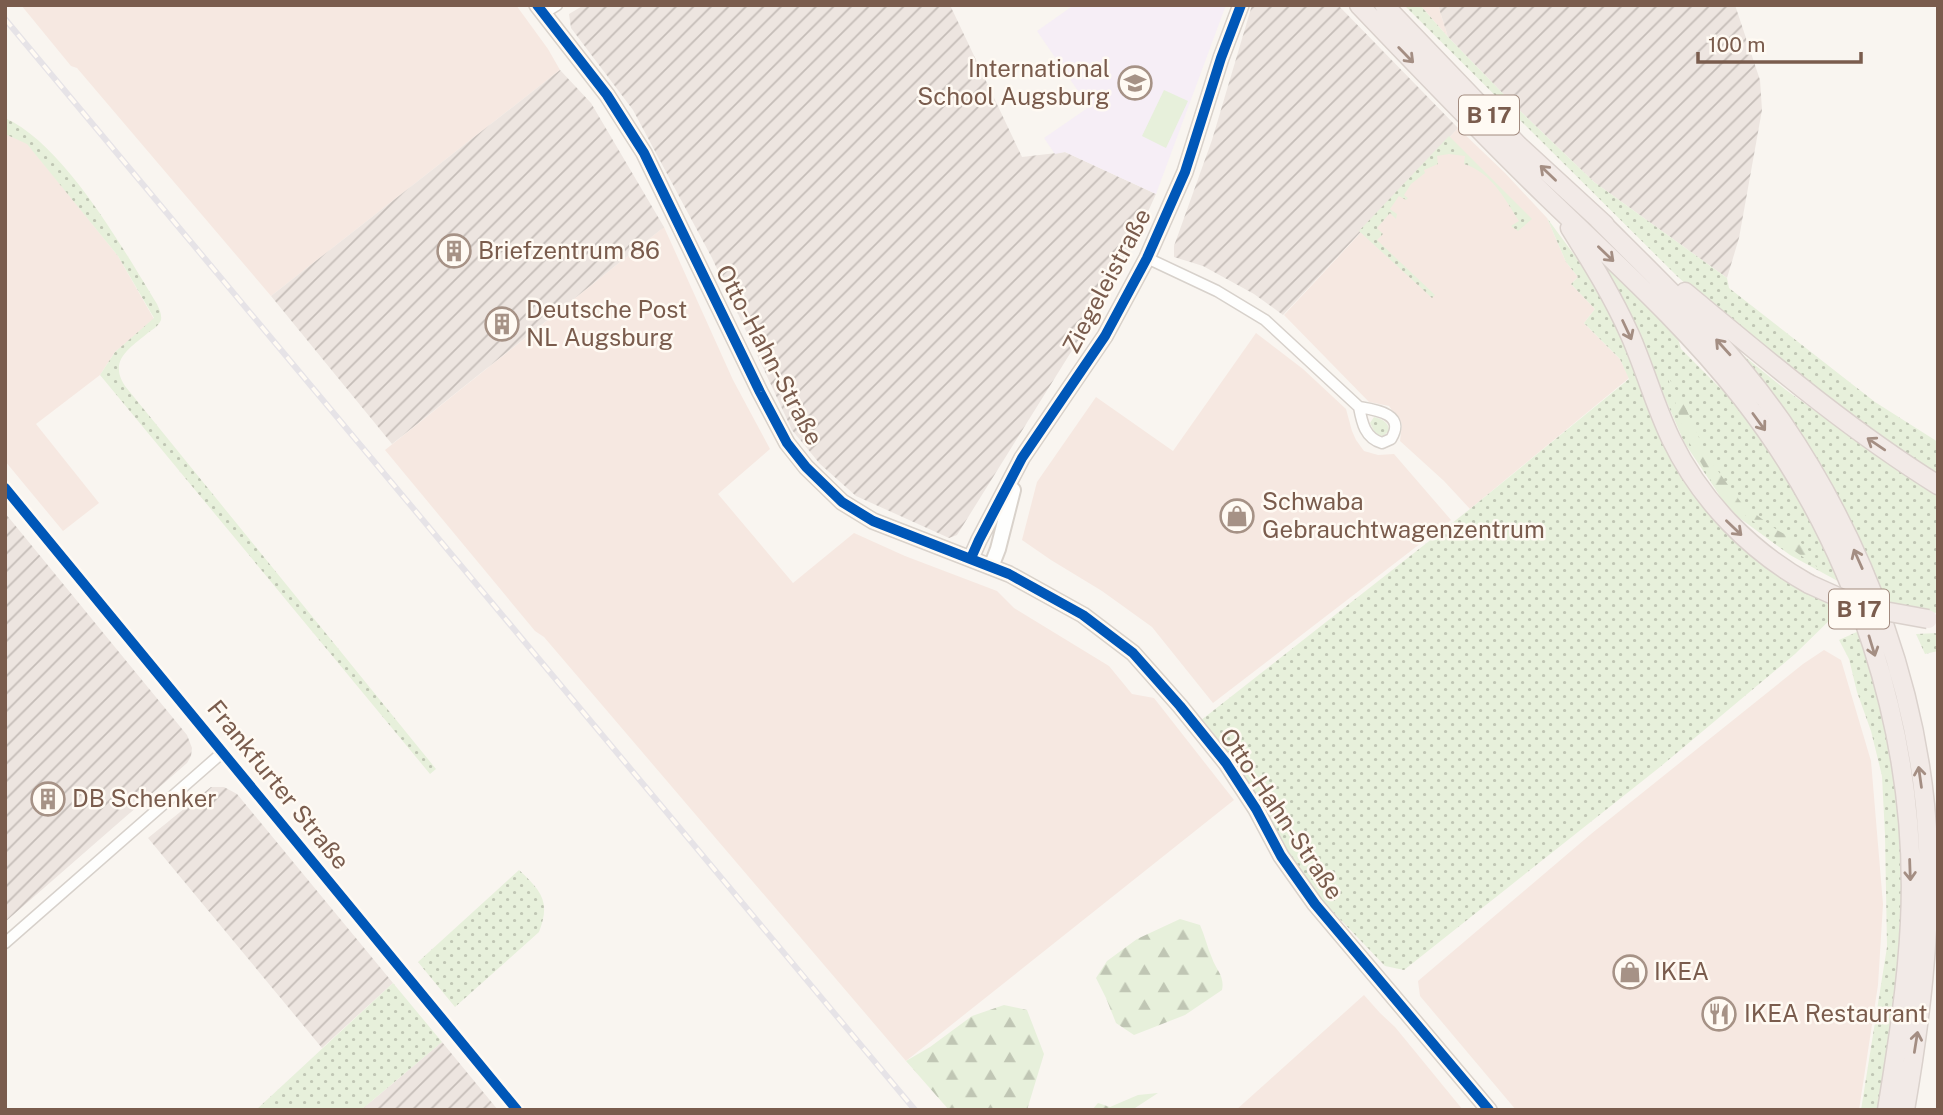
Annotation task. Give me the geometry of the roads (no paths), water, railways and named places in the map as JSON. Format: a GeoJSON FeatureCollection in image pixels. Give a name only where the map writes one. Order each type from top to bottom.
{"type":"FeatureCollection","features":[{"type":"Feature","properties":{"kind":"highway","name":"B 17"},"geometry":{"type":"LineString","coordinates":[[1359,5],[1465,116],[1706,354],[1758,420],[1817,514],[1842,567],[1868,633],[1900,757],[1909,845],[1910,920],[1902,1015],[1887,1110]]}},
{"type":"Feature","properties":{"kind":"highway","name":"B 17"},"geometry":{"type":"LineString","coordinates":[[1384,5],[1519,146],[1598,219],[1728,353],[1782,422],[1838,517],[1868,581],[1885,627],[1910,717],[1923,796],[1928,845],[1925,967],[1905,1110]]}},
{"type":"Feature","properties":{"kind":"highway"},"geometry":{"type":"LineString","coordinates":[[1557,207],[1615,304],[1639,356],[1670,437],[1722,516],[1752,545],[1809,584],[1849,602],[1873,609],[1933,620]]}},
{"type":"Feature","properties":{"kind":"highway"},"geometry":{"type":"LineString","coordinates":[[1598,219],[1787,377],[1857,431],[1938,485]]}},
{"type":"Feature","properties":{"kind":"street"},"geometry":{"type":"LineString","coordinates":[[540,9],[557,5]]}},
{"type":"Feature","properties":{"kind":"street","name":"Ziegeleistraße"},"geometry":{"type":"LineString","coordinates":[[971,558],[1022,458],[1105,336],[1147,258],[1185,172],[1241,5]]}},
{"type":"Feature","properties":{"kind":"street","name":"Otto-Hahn-Straße"},"geometry":{"type":"LineString","coordinates":[[540,9],[607,94],[644,153],[760,392],[787,443],[806,467],[842,502],[873,521],[1009,574],[1083,615],[1133,653],[1226,763],[1256,808],[1282,856],[1315,904],[1489,1110]]}},
{"type":"Feature","properties":{"kind":"street"},"geometry":{"type":"LineString","coordinates":[[1147,258],[1216,291],[1265,320],[1359,407]]}},
{"type":"Feature","properties":{"kind":"street","name":"Ziegeleistraße"},"geometry":{"type":"LineString","coordinates":[[990,567],[998,549],[1022,458]]}},
{"type":"Feature","properties":{"kind":"street","name":"Frankfurter Straße"},"geometry":{"type":"LineString","coordinates":[[5,488],[517,1110]]}},
{"type":"Feature","properties":{"kind":"street"},"geometry":{"type":"LineString","coordinates":[[5,943],[223,752]]}},
{"type":"Feature","properties":{"kind":"railway"},"geometry":{"type":"LineString","coordinates":[[5,19],[915,1110]]}},
{"type":"Feature","properties":{"kind":"place","name":"International School Augsburg"},"geometry":{"type":"Point","coordinates":[1135,83]}},
{"type":"Feature","properties":{"kind":"place","name":"Briefzentrum 86"},"geometry":{"type":"Point","coordinates":[454,251]}},
{"type":"Feature","properties":{"kind":"place","name":"Deutsche Post NL Augsburg"},"geometry":{"type":"Point","coordinates":[502,324]}},
{"type":"Feature","properties":{"kind":"place","name":"Schwaba Gebrauchtwagenzentrum"},"geometry":{"type":"Point","coordinates":[1237,516]}},
{"type":"Feature","properties":{"kind":"place","name":"DB Schenker"},"geometry":{"type":"Point","coordinates":[48,799]}},
{"type":"Feature","properties":{"kind":"place","name":"IKEA"},"geometry":{"type":"Point","coordinates":[1630,972]}},
{"type":"Feature","properties":{"kind":"place","name":"IKEA Restaurant"},"geometry":{"type":"Point","coordinates":[1719,1014]}}]}
